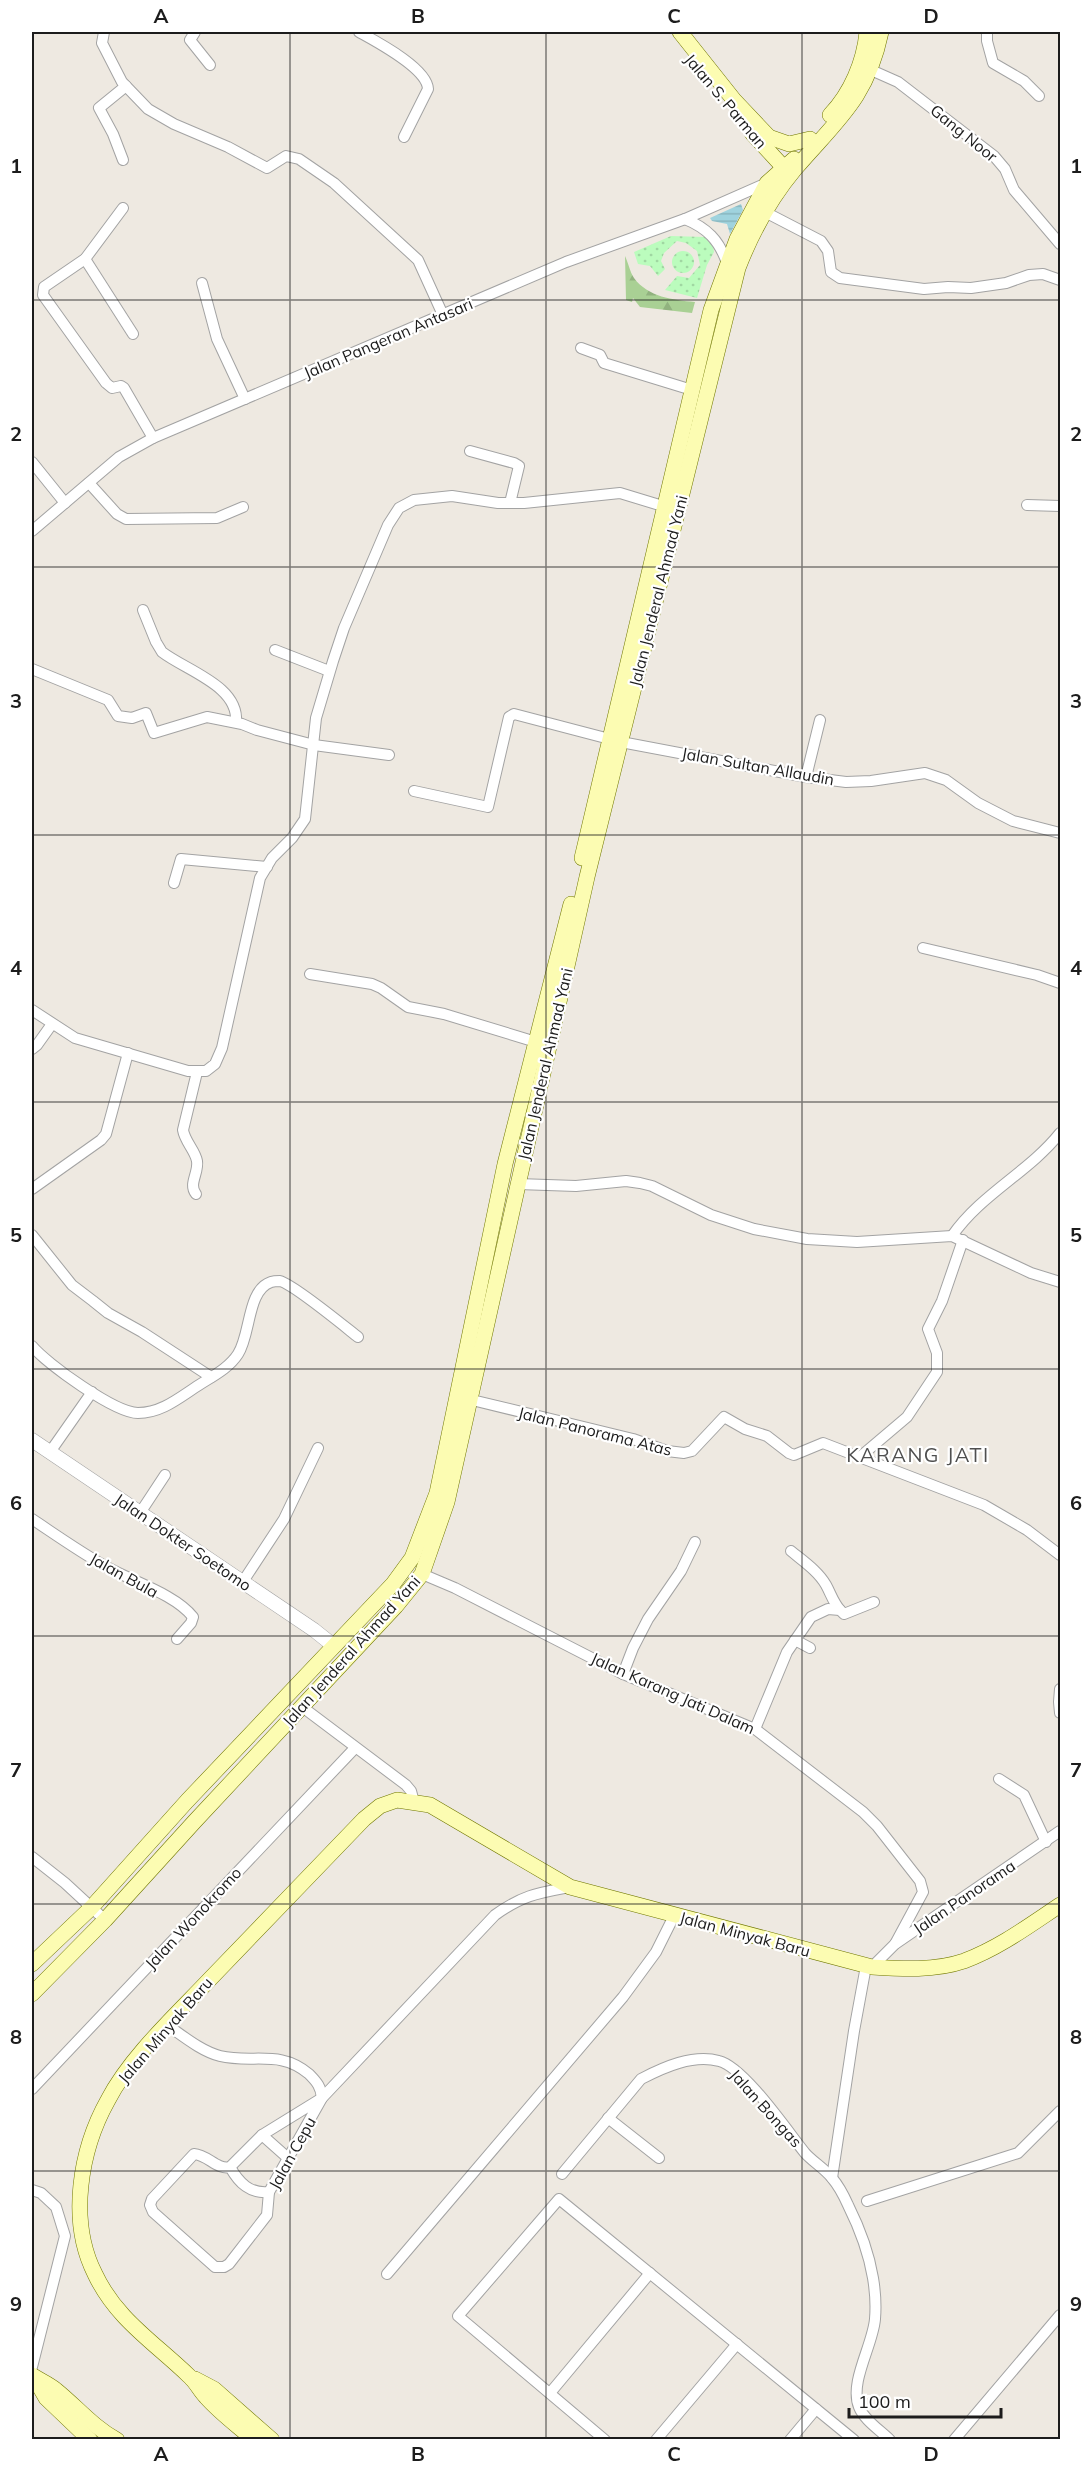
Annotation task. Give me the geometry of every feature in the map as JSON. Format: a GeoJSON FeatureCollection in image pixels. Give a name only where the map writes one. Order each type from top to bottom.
{"type":"FeatureCollection","features":[{"type":"Feature","properties":{"kind":"main road","name":"Jalan S. Parman"},"geometry":{"type":"LineString","coordinates":[[669,32],[728,107],[785,169]]}},
{"type":"Feature","properties":{"kind":"main road","name":"Jalan S. Parman"},"geometry":{"type":"LineString","coordinates":[[680,32],[734,100],[769,137],[789,144],[810,139]]}},
{"type":"Feature","properties":{"kind":"main road","name":"Jalan Jenderal Ahmad Yani"},"geometry":{"type":"LineString","coordinates":[[32,1994],[105,1920],[396,1606],[422,1574],[447,1502],[472,1400],[711,310],[727,263],[767,183],[785,169],[837,108],[861,64],[867,32]]}},
{"type":"Feature","properties":{"kind":"main road","name":"Jalan Jenderal Ahmad Yani"},"geometry":{"type":"LineString","coordinates":[[32,1964],[91,1908],[187,1801],[393,1584],[412,1558],[436,1493],[506,1164],[536,1042],[738,268],[749,240],[765,212],[794,171],[845,114],[860,93],[871,70],[881,32]]}},
{"type":"Feature","properties":{"kind":"main road","name":"Jalan Minyak Baru"},"geometry":{"type":"LineString","coordinates":[[254,2439],[207,2398],[190,2377],[137,2331],[107,2296],[83,2245],[81,2195],[83,2170],[98,2119],[121,2078],[167,2025],[364,1819],[380,1806],[397,1800],[430,1805],[570,1887],[869,1967],[914,1969],[963,1961],[1014,1936],[1060,1905]]}},
{"type":"Feature","properties":{"kind":"main road","name":"Jalan Minyak Baru"},"geometry":{"type":"LineString","coordinates":[[391,1802],[435,1810]]}},
{"type":"Feature","properties":{"kind":"main road"},"geometry":{"type":"LineString","coordinates":[[32,2373],[46,2398],[90,2439]]}},
{"type":"Feature","properties":{"kind":"main road"},"geometry":{"type":"LineString","coordinates":[[32,2373],[56,2389],[76,2411],[106,2434],[117,2439]]}},
{"type":"Feature","properties":{"kind":"main road"},"geometry":{"type":"LineString","coordinates":[[190,2377],[214,2389],[272,2439]]}},
{"type":"Feature","properties":{"kind":"main road"},"geometry":{"type":"LineString","coordinates":[[233,2439],[234,2423]]}},
{"type":"Feature","properties":{"kind":"street"},"geometry":{"type":"LineString","coordinates":[[104,32],[102,43],[126,86],[140,102],[157,115],[234,150],[267,168],[286,156],[299,159],[334,183],[418,260],[443,315]]}},
{"type":"Feature","properties":{"kind":"street"},"geometry":{"type":"LineString","coordinates":[[195,32],[190,40],[210,65]]}},
{"type":"Feature","properties":{"kind":"street"},"geometry":{"type":"LineString","coordinates":[[359,32],[394,52],[426,81],[428,89],[404,137]]}},
{"type":"Feature","properties":{"kind":"street"},"geometry":{"type":"LineString","coordinates":[[987,32],[993,63],[1024,81],[1039,96]]}},
{"type":"Feature","properties":{"kind":"street","name":"Gang Noor"},"geometry":{"type":"LineString","coordinates":[[871,70],[898,82],[994,156],[1005,169],[1014,190],[1060,244]]}},
{"type":"Feature","properties":{"kind":"street"},"geometry":{"type":"LineString","coordinates":[[123,160],[113,134],[99,108],[126,86]]}},
{"type":"Feature","properties":{"kind":"street","name":"Jalan Pangeran Antasari"},"geometry":{"type":"LineString","coordinates":[[32,531],[125,453],[153,438],[566,262],[685,219],[767,183]]}},
{"type":"Feature","properties":{"kind":"street"},"geometry":{"type":"LineString","coordinates":[[123,208],[85,259],[44,287],[43,295],[106,382],[112,388],[121,386],[124,388],[153,438]]}},
{"type":"Feature","properties":{"kind":"street"},"geometry":{"type":"LineString","coordinates":[[765,212],[821,241],[828,251],[831,272],[840,278],[924,289],[971,288],[1043,274],[1060,280]]}},
{"type":"Feature","properties":{"kind":"street"},"geometry":{"type":"LineString","coordinates":[[685,219],[699,224],[713,236],[727,263]]}},
{"type":"Feature","properties":{"kind":"street"},"geometry":{"type":"LineString","coordinates":[[85,259],[133,334]]}},
{"type":"Feature","properties":{"kind":"street"},"geometry":{"type":"LineString","coordinates":[[202,283],[217,339],[246,399]]}},
{"type":"Feature","properties":{"kind":"street"},"geometry":{"type":"LineString","coordinates":[[581,348],[600,355],[604,363],[692,390]]}},
{"type":"Feature","properties":{"kind":"street"},"geometry":{"type":"LineString","coordinates":[[470,451],[519,466],[510,503]]}},
{"type":"Feature","properties":{"kind":"street"},"geometry":{"type":"LineString","coordinates":[[32,462],[65,503]]}},
{"type":"Feature","properties":{"kind":"street"},"geometry":{"type":"LineString","coordinates":[[89,483],[121,518],[126,519],[217,518],[243,507]]}},
{"type":"Feature","properties":{"kind":"street"},"geometry":{"type":"LineString","coordinates":[[32,1010],[75,1038],[197,1072],[206,1071],[215,1064],[222,1048],[251,910],[260,878],[281,847],[299,830],[306,819],[316,718],[329,671],[388,525],[399,508],[414,500],[452,496],[510,503],[534,503],[620,493],[666,507]]}},
{"type":"Feature","properties":{"kind":"street"},"geometry":{"type":"LineString","coordinates":[[1027,505],[1060,506]]}},
{"type":"Feature","properties":{"kind":"street"},"geometry":{"type":"LineString","coordinates":[[143,610],[162,652],[220,689],[232,700],[237,711],[236,722]]}},
{"type":"Feature","properties":{"kind":"street"},"geometry":{"type":"LineString","coordinates":[[275,650],[329,671]]}},
{"type":"Feature","properties":{"kind":"street"},"geometry":{"type":"LineString","coordinates":[[32,669],[108,700],[118,716],[132,718],[146,713],[154,733],[207,717],[236,722],[314,745],[389,755]]}},
{"type":"Feature","properties":{"kind":"street","name":"Jalan Sultan Allaudin"},"geometry":{"type":"LineString","coordinates":[[414,791],[488,807],[509,717],[513,714],[615,741],[806,777],[846,782],[872,781],[925,773],[946,780],[978,802],[1013,821],[1060,833]]}},
{"type":"Feature","properties":{"kind":"street"},"geometry":{"type":"LineString","coordinates":[[806,777],[820,720]]}},
{"type":"Feature","properties":{"kind":"street"},"geometry":{"type":"LineString","coordinates":[[174,883],[181,859],[267,867]]}},
{"type":"Feature","properties":{"kind":"street"},"geometry":{"type":"LineString","coordinates":[[923,948],[1037,975],[1060,983]]}},
{"type":"Feature","properties":{"kind":"street"},"geometry":{"type":"LineString","coordinates":[[310,974],[372,984],[408,1007],[444,1014],[536,1042]]}},
{"type":"Feature","properties":{"kind":"street"},"geometry":{"type":"LineString","coordinates":[[32,1049],[52,1024]]}},
{"type":"Feature","properties":{"kind":"street"},"geometry":{"type":"LineString","coordinates":[[32,1189],[101,1140],[106,1134],[128,1053]]}},
{"type":"Feature","properties":{"kind":"street"},"geometry":{"type":"LineString","coordinates":[[196,1194],[193,1186],[197,1161],[184,1137],[183,1130],[197,1072]]}},
{"type":"Feature","properties":{"kind":"street"},"geometry":{"type":"LineString","coordinates":[[952,1236],[994,1192],[1033,1162],[1060,1133]]}},
{"type":"Feature","properties":{"kind":"street"},"geometry":{"type":"LineString","coordinates":[[518,1184],[576,1186],[626,1181],[640,1183],[652,1186],[711,1215],[754,1229],[807,1239],[857,1242],[952,1236],[1031,1273],[1060,1282]]}},
{"type":"Feature","properties":{"kind":"street"},"geometry":{"type":"LineString","coordinates":[[32,1235],[72,1285],[108,1313],[142,1332],[211,1377]]}},
{"type":"Feature","properties":{"kind":"street"},"geometry":{"type":"LineString","coordinates":[[861,1456],[907,1417],[937,1372],[937,1353],[928,1329],[942,1301],[963,1240]]}},
{"type":"Feature","properties":{"kind":"street"},"geometry":{"type":"LineString","coordinates":[[32,1346],[47,1361],[92,1392],[127,1412],[150,1412],[173,1402],[231,1364],[246,1338],[254,1299],[261,1288],[271,1282],[280,1281],[294,1289],[358,1337]]}},
{"type":"Feature","properties":{"kind":"street"},"geometry":{"type":"LineString","coordinates":[[50,1452],[92,1392]]}},
{"type":"Feature","properties":{"kind":"street","name":"Jalan Panorama Atas"},"geometry":{"type":"LineString","coordinates":[[472,1400],[633,1439],[668,1451],[684,1453],[692,1451],[724,1417],[745,1429],[767,1436],[789,1454],[794,1455],[823,1443],[984,1505],[1027,1530],[1060,1555]]}},
{"type":"Feature","properties":{"kind":"street","name":"Jalan Dokter Soetomo"},"geometry":{"type":"LineString","coordinates":[[32,1440],[314,1630],[334,1646]]}},
{"type":"Feature","properties":{"kind":"street"},"geometry":{"type":"LineString","coordinates":[[242,1583],[284,1520],[318,1448]]}},
{"type":"Feature","properties":{"kind":"street"},"geometry":{"type":"LineString","coordinates":[[140,1512],[165,1474]]}},
{"type":"Feature","properties":{"kind":"street","name":"Jalan Bula"},"geometry":{"type":"LineString","coordinates":[[32,1519],[105,1566],[175,1602],[190,1613],[191,1623],[177,1639]]}},
{"type":"Feature","properties":{"kind":"street"},"geometry":{"type":"LineString","coordinates":[[623,1674],[648,1619],[681,1571],[695,1542]]}},
{"type":"Feature","properties":{"kind":"street"},"geometry":{"type":"LineString","coordinates":[[791,1551],[820,1577],[832,1600],[844,1614],[874,1602]]}},
{"type":"Feature","properties":{"kind":"street","name":"Jalan Karang Jati Dalam"},"geometry":{"type":"LineString","coordinates":[[422,1574],[455,1588],[623,1674],[755,1729],[863,1812],[877,1826],[920,1881],[923,1892],[895,1944]]}},
{"type":"Feature","properties":{"kind":"street"},"geometry":{"type":"LineString","coordinates":[[755,1729],[783,1660],[811,1617],[828,1609],[840,1610]]}},
{"type":"Feature","properties":{"kind":"street"},"geometry":{"type":"LineString","coordinates":[[795,1641],[810,1648]]}},
{"type":"Feature","properties":{"kind":"street"},"geometry":{"type":"LineString","coordinates":[[1060,1689],[1060,1713]]}},
{"type":"Feature","properties":{"kind":"street"},"geometry":{"type":"LineString","coordinates":[[302,1706],[406,1785],[411,1791],[414,1802]]}},
{"type":"Feature","properties":{"kind":"street","name":"Jalan Wonokromo"},"geometry":{"type":"LineString","coordinates":[[32,2089],[355,1748]]}},
{"type":"Feature","properties":{"kind":"street"},"geometry":{"type":"LineString","coordinates":[[999,1779],[1024,1795],[1046,1842]]}},
{"type":"Feature","properties":{"kind":"street","name":"Jalan Panorama"},"geometry":{"type":"LineString","coordinates":[[869,1967],[895,1944],[1060,1831]]}},
{"type":"Feature","properties":{"kind":"street"},"geometry":{"type":"LineString","coordinates":[[32,1857],[65,1883],[105,1920]]}},
{"type":"Feature","properties":{"kind":"street","name":"Jalan Cepu"},"geometry":{"type":"LineString","coordinates":[[322,2098],[269,2193],[268,2210],[264,2221],[224,2267],[214,2267],[153,2212],[151,2202],[194,2154],[221,2167],[230,2167],[262,2135],[322,2098],[495,1915],[525,1897],[570,1887]]}},
{"type":"Feature","properties":{"kind":"street"},"geometry":{"type":"LineString","coordinates":[[387,2274],[623,1997],[656,1952],[674,1916]]}},
{"type":"Feature","properties":{"kind":"street"},"geometry":{"type":"LineString","coordinates":[[832,2178],[869,1967]]}},
{"type":"Feature","properties":{"kind":"street"},"geometry":{"type":"LineString","coordinates":[[167,2025],[208,2052],[219,2056],[268,2057],[292,2063],[319,2084],[322,2098]]}},
{"type":"Feature","properties":{"kind":"street","name":"Jalan Bongas"},"geometry":{"type":"LineString","coordinates":[[562,2174],[641,2079],[690,2060],[722,2061],[738,2073],[770,2108],[807,2155],[832,2178],[848,2205],[873,2278],[875,2308],[875,2319],[860,2372],[857,2397],[859,2407],[867,2418],[890,2439]]}},
{"type":"Feature","properties":{"kind":"street"},"geometry":{"type":"LineString","coordinates":[[867,2201],[1018,2153],[1060,2111]]}},
{"type":"Feature","properties":{"kind":"street"},"geometry":{"type":"LineString","coordinates":[[608,2118],[659,2158]]}},
{"type":"Feature","properties":{"kind":"street"},"geometry":{"type":"LineString","coordinates":[[262,2135],[289,2159]]}},
{"type":"Feature","properties":{"kind":"street"},"geometry":{"type":"LineString","coordinates":[[230,2167],[238,2180],[247,2188],[260,2193],[269,2193]]}},
{"type":"Feature","properties":{"kind":"street"},"geometry":{"type":"LineString","coordinates":[[32,2190],[40,2193],[56,2207],[65,2236],[32,2373]]}},
{"type":"Feature","properties":{"kind":"street"},"geometry":{"type":"LineString","coordinates":[[605,2439],[458,2316],[559,2199],[854,2439]]}},
{"type":"Feature","properties":{"kind":"street"},"geometry":{"type":"LineString","coordinates":[[550,2392],[650,2273]]}},
{"type":"Feature","properties":{"kind":"street"},"geometry":{"type":"LineString","coordinates":[[954,2439],[1060,2315]]}},
{"type":"Feature","properties":{"kind":"street"},"geometry":{"type":"LineString","coordinates":[[656,2439],[736,2344]]}},
{"type":"Feature","properties":{"kind":"street"},"geometry":{"type":"LineString","coordinates":[[790,2439],[816,2409]]}},
{"type":"Feature","properties":{"kind":"green space"},"geometry":{"type":"Polygon","coordinates":[[[671,236],[705,237],[713,246],[714,252],[707,265],[697,298],[665,290],[677,276],[689,278],[700,265],[697,251],[686,243],[677,241],[664,253],[661,261],[665,269],[658,276],[650,266],[638,264],[634,252],[671,236]]]}},
{"type":"Feature","properties":{"kind":"green space"},"geometry":{"type":"Polygon","coordinates":[[[683,251],[691,254],[694,262],[691,270],[683,273],[675,270],[672,262],[675,254],[683,251]]]}},
{"type":"Feature","properties":{"kind":"green space"},"geometry":{"type":"Polygon","coordinates":[[[625,256],[633,276],[640,284],[662,296],[695,302],[692,313],[640,307],[633,298],[632,302],[626,300],[625,256]]]}},
{"type":"Feature","properties":{"kind":"water"},"geometry":{"type":"Polygon","coordinates":[[[741,204],[743,210],[730,234],[727,224],[712,221],[710,218],[741,204]]]}},
{"type":"Feature","properties":{"kind":"district","name":"KARANG JATI"},"geometry":{"type":"Point","coordinates":[918,1455]}}]}
